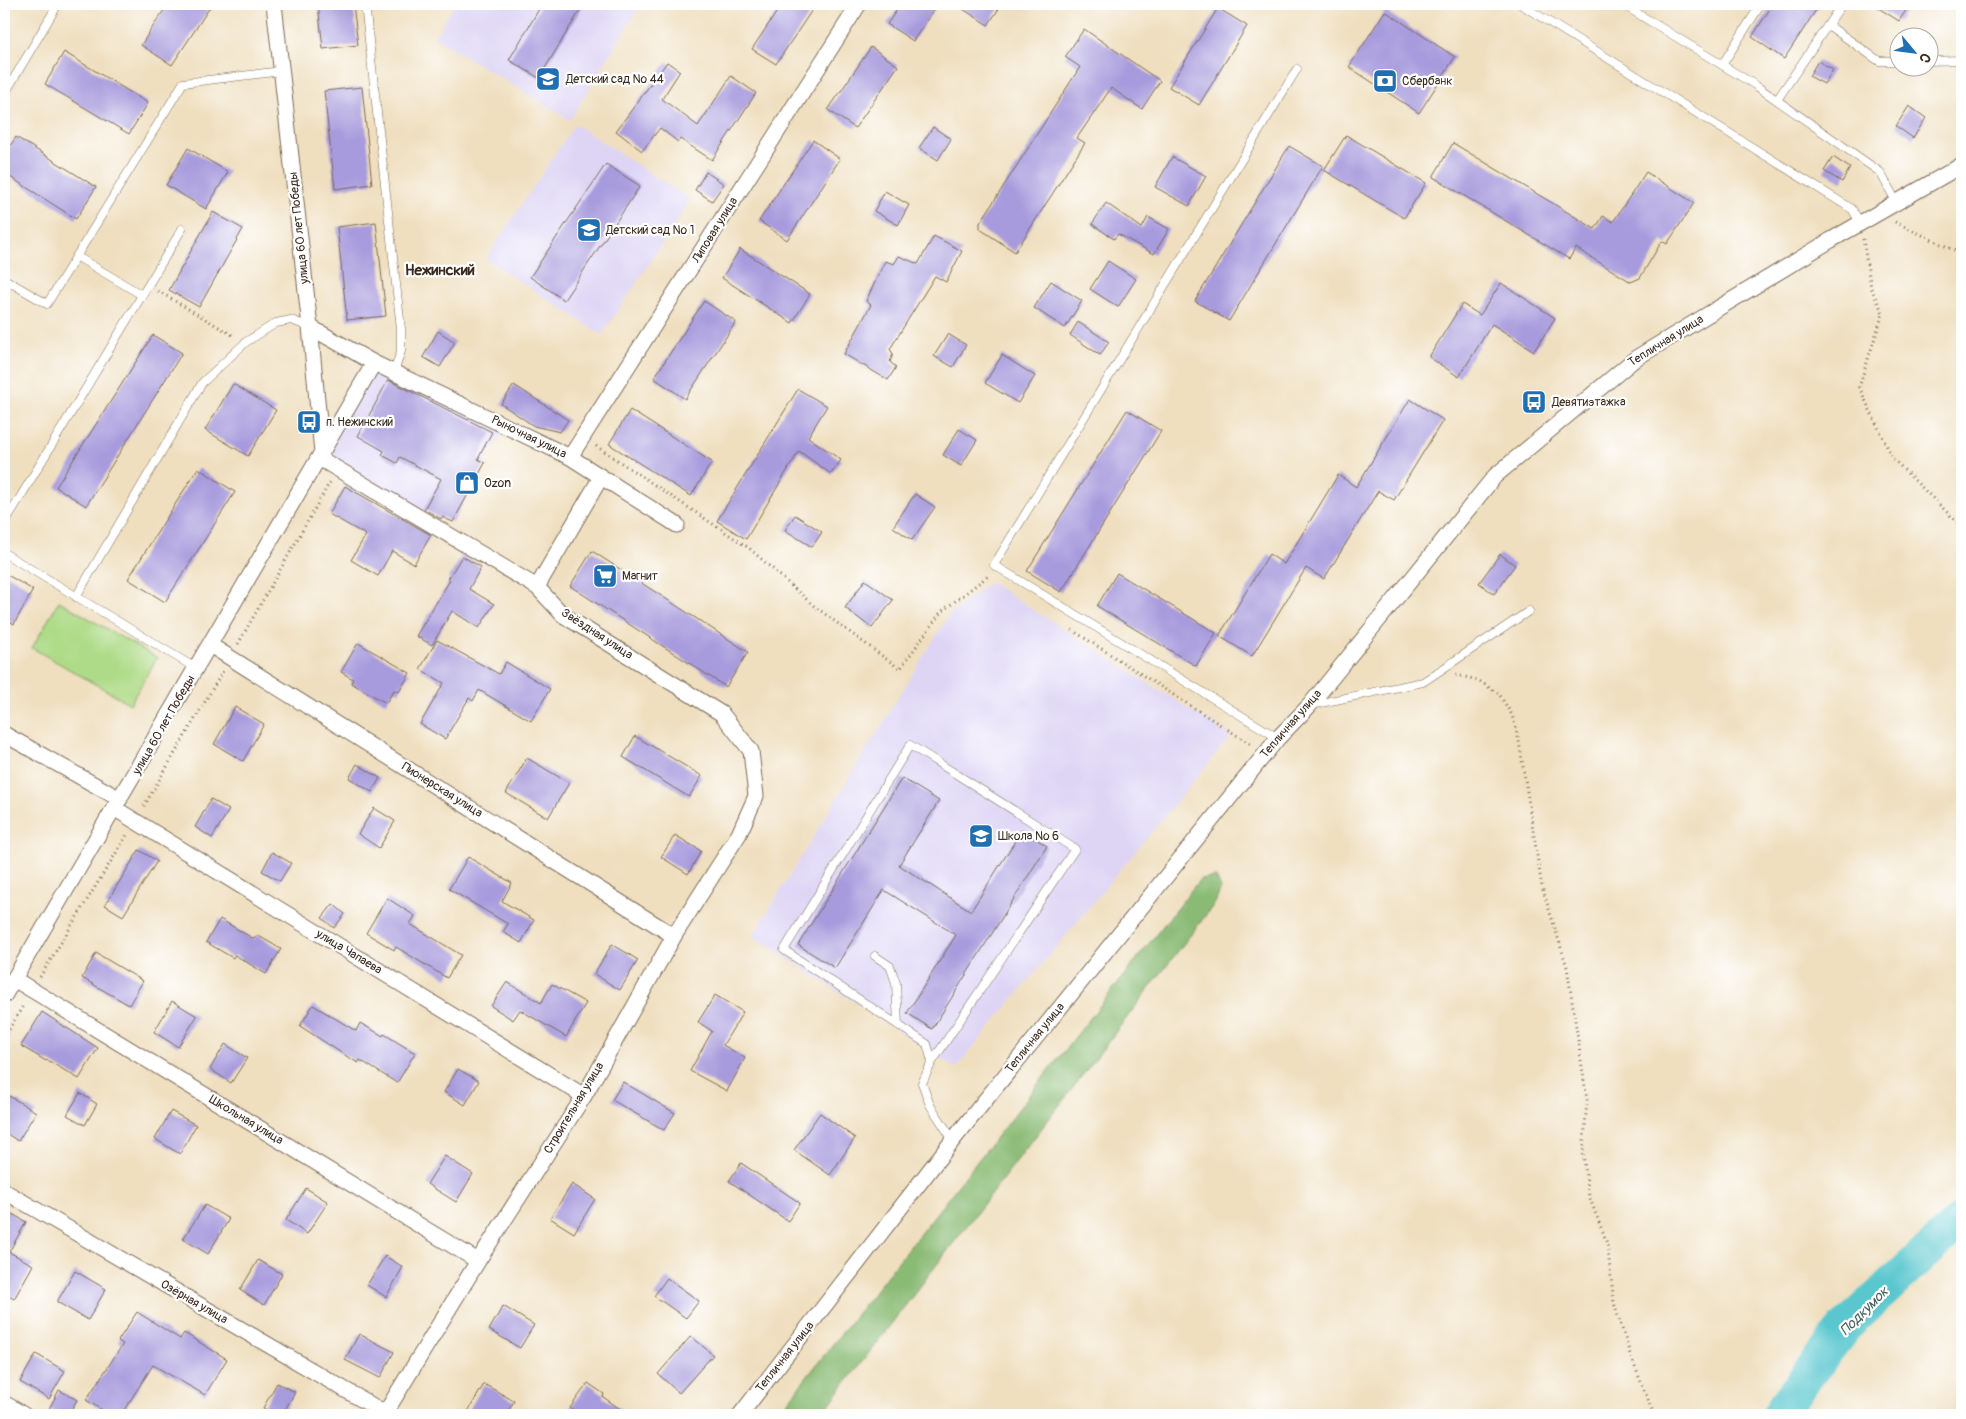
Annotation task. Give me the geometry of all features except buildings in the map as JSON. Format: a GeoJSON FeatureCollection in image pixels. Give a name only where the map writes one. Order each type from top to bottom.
{"type":"FeatureCollection","features":[{"type":"Feature","properties":{"kind":"street","name":"улица 60 лет Победы"},"geometry":{"type":"LineString","coordinates":[[274,4],[310,327],[320,455]]}},
{"type":"Feature","properties":{"kind":"street","name":"Липовая улица"},"geometry":{"type":"LineString","coordinates":[[570,457],[859,4]]}},
{"type":"Feature","properties":{"kind":"street","name":"Тепличная улица"},"geometry":{"type":"LineString","coordinates":[[740,1415],[953,1140],[1278,738],[1309,706],[1495,476],[1636,358],[1962,165]]}},
{"type":"Feature","properties":{"kind":"street","name":"Рыночная улица"},"geometry":{"type":"LineString","coordinates":[[310,327],[374,362],[570,457],[677,525]]}},
{"type":"Feature","properties":{"kind":"street","name":"улица 60 лет Победы"},"geometry":{"type":"LineString","coordinates":[[4,996],[197,669],[374,362]]}},
{"type":"Feature","properties":{"kind":"street","name":"Звёздная улица"},"geometry":{"type":"LineString","coordinates":[[320,455],[337,469],[537,587],[563,614],[722,714],[751,751],[756,796]]}},
{"type":"Feature","properties":{"kind":"street"},"geometry":{"type":"LineString","coordinates":[[537,587],[602,477]]}},
{"type":"Feature","properties":{"kind":"street","name":"Пионерская улица"},"geometry":{"type":"LineString","coordinates":[[210,645],[674,936]]}},
{"type":"Feature","properties":{"kind":"street","name":"улица Чапаева"},"geometry":{"type":"LineString","coordinates":[[4,734],[117,804],[135,821],[584,1096]]}},
{"type":"Feature","properties":{"kind":"street","name":"Строительная улица"},"geometry":{"type":"LineString","coordinates":[[384,1414],[478,1261],[584,1096],[674,936],[739,834],[756,796]]}},
{"type":"Feature","properties":{"kind":"street","name":"Школьная улица"},"geometry":{"type":"LineString","coordinates":[[14,979],[478,1261]]}},
{"type":"Feature","properties":{"kind":"street","name":"Озёрная улица"},"geometry":{"type":"LineString","coordinates":[[4,1191],[384,1414]]}},
{"type":"Feature","properties":{"kind":"street"},"geometry":{"type":"LineString","coordinates":[[4,1403],[24,1415]]}},
{"type":"Feature","properties":{"kind":"lane"},"geometry":{"type":"LineString","coordinates":[[4,94],[58,4]]}},
{"type":"Feature","properties":{"kind":"lane"},"geometry":{"type":"LineString","coordinates":[[365,4],[401,329],[401,351],[394,372]]}},
{"type":"Feature","properties":{"kind":"lane"},"geometry":{"type":"LineString","coordinates":[[1520,4],[1852,209],[1861,224]]}},
{"type":"Feature","properties":{"kind":"lane"},"geometry":{"type":"LineString","coordinates":[[1622,4],[1777,100],[1880,172],[1897,203]]}},
{"type":"Feature","properties":{"kind":"lane"},"geometry":{"type":"LineString","coordinates":[[1722,65],[1760,4]]}},
{"type":"Feature","properties":{"kind":"lane"},"geometry":{"type":"LineString","coordinates":[[1777,100],[1842,4]]}},
{"type":"Feature","properties":{"kind":"lane"},"geometry":{"type":"LineString","coordinates":[[1828,25],[1879,61],[1888,61]]}},
{"type":"Feature","properties":{"kind":"lane"},"geometry":{"type":"LineString","coordinates":[[1938,61],[1962,60]]}},
{"type":"Feature","properties":{"kind":"lane"},"geometry":{"type":"LineString","coordinates":[[1278,738],[994,565],[1297,68]]}},
{"type":"Feature","properties":{"kind":"lane"},"geometry":{"type":"LineString","coordinates":[[6,280],[47,304],[183,83],[282,71]]}},
{"type":"Feature","properties":{"kind":"lane"},"geometry":{"type":"LineString","coordinates":[[4,524],[182,229]]}},
{"type":"Feature","properties":{"kind":"lane"},"geometry":{"type":"LineString","coordinates":[[76,256],[142,295]]}},
{"type":"Feature","properties":{"kind":"lane"},"geometry":{"type":"LineString","coordinates":[[76,597],[202,383],[246,342],[276,323],[291,320],[310,327]]}},
{"type":"Feature","properties":{"kind":"lane"},"geometry":{"type":"LineString","coordinates":[[4,554],[197,669]]}},
{"type":"Feature","properties":{"kind":"lane"},"geometry":{"type":"LineString","coordinates":[[1309,706],[1423,682],[1530,611]]}},
{"type":"Feature","properties":{"kind":"lane"},"geometry":{"type":"LineString","coordinates":[[932,1062],[926,1044],[784,950],[910,745],[1075,849],[932,1062],[922,1083],[930,1106],[953,1140]]}},
{"type":"Feature","properties":{"kind":"lane"},"geometry":{"type":"LineString","coordinates":[[875,956],[890,966],[896,983],[898,1025]]}},
{"type":"Feature","properties":{"kind":"path"},"geometry":{"type":"LineString","coordinates":[[1878,214],[1962,254]]}},
{"type":"Feature","properties":{"kind":"path"},"geometry":{"type":"LineString","coordinates":[[1861,224],[1871,288],[1882,313],[1859,387],[1893,459],[1962,527]]}},
{"type":"Feature","properties":{"kind":"path"},"geometry":{"type":"LineString","coordinates":[[148,285],[246,342]]}},
{"type":"Feature","properties":{"kind":"path"},"geometry":{"type":"LineString","coordinates":[[583,437],[749,548],[814,606],[900,669],[941,612],[988,576],[994,565]]}},
{"type":"Feature","properties":{"kind":"path"},"geometry":{"type":"LineString","coordinates":[[4,1038],[231,658],[337,469]]}},
{"type":"Feature","properties":{"kind":"path"},"geometry":{"type":"LineString","coordinates":[[988,576],[996,582]]}},
{"type":"Feature","properties":{"kind":"path"},"geometry":{"type":"LineString","coordinates":[[1072,630],[1265,754]]}},
{"type":"Feature","properties":{"kind":"path"},"geometry":{"type":"LineString","coordinates":[[1436,673],[1478,680],[1499,694],[1512,715],[1542,887],[1567,967],[1587,1100],[1583,1154],[1588,1196],[1607,1243],[1614,1303],[1630,1354],[1654,1415]]}},
{"type":"Feature","properties":{"kind":"shaded area","name":"Детский сад № 44"},"geometry":{"type":"Polygon","coordinates":[[[455,4],[641,4],[570,120],[434,37],[455,4]]]}},
{"type":"Feature","properties":{"kind":"shaded area","name":"Детский сад № 1"},"geometry":{"type":"Polygon","coordinates":[[[575,124],[691,200],[602,335],[486,259],[575,124]]]}},
{"type":"Feature","properties":{"kind":"shaded area"},"geometry":{"type":"Polygon","coordinates":[[[374,363],[506,426],[453,522],[339,477],[322,452],[374,363]]]}},
{"type":"Feature","properties":{"kind":"shaded area","name":"Школа № 6"},"geometry":{"type":"Polygon","coordinates":[[[990,582],[1231,736],[956,1068],[753,936],[948,616],[990,582]]]}},
{"type":"Feature","properties":{"kind":"green space"},"geometry":{"type":"Polygon","coordinates":[[[59,601],[157,658],[130,704],[32,648],[59,601]]]}},
{"type":"Feature","properties":{"kind":"green space"},"geometry":{"type":"Polygon","coordinates":[[[1216,877],[1221,888],[1215,903],[821,1415],[777,1415],[1200,879],[1216,877]]]}},
{"type":"Feature","properties":{"kind":"waterway","name":"Подкумок"},"geometry":{"type":"LineString","coordinates":[[1779,1415],[1845,1327],[1962,1219]]}},
{"type":"Feature","properties":{"kind":"place","name":"Детский сад № 44"},"geometry":{"type":"Point","coordinates":[548,79]}},
{"type":"Feature","properties":{"kind":"place","name":"Сбербанк"},"geometry":{"type":"Point","coordinates":[1385,81]}},
{"type":"Feature","properties":{"kind":"place","name":"Детский сад № 1"},"geometry":{"type":"Point","coordinates":[589,230]}},
{"type":"Feature","properties":{"kind":"place","name":"Девятиэтажка"},"geometry":{"type":"Point","coordinates":[1534,402]}},
{"type":"Feature","properties":{"kind":"place","name":"п. Нежинский"},"geometry":{"type":"Point","coordinates":[309,422]}},
{"type":"Feature","properties":{"kind":"place","name":"Ozon"},"geometry":{"type":"Point","coordinates":[467,483]}},
{"type":"Feature","properties":{"kind":"place","name":"Магнит"},"geometry":{"type":"Point","coordinates":[605,576]}},
{"type":"Feature","properties":{"kind":"place","name":"Школа № 6"},"geometry":{"type":"Point","coordinates":[981,836]}},
{"type":"Feature","properties":{"kind":"district","name":"Нежинский"},"geometry":{"type":"Point","coordinates":[440,270]}}]}
